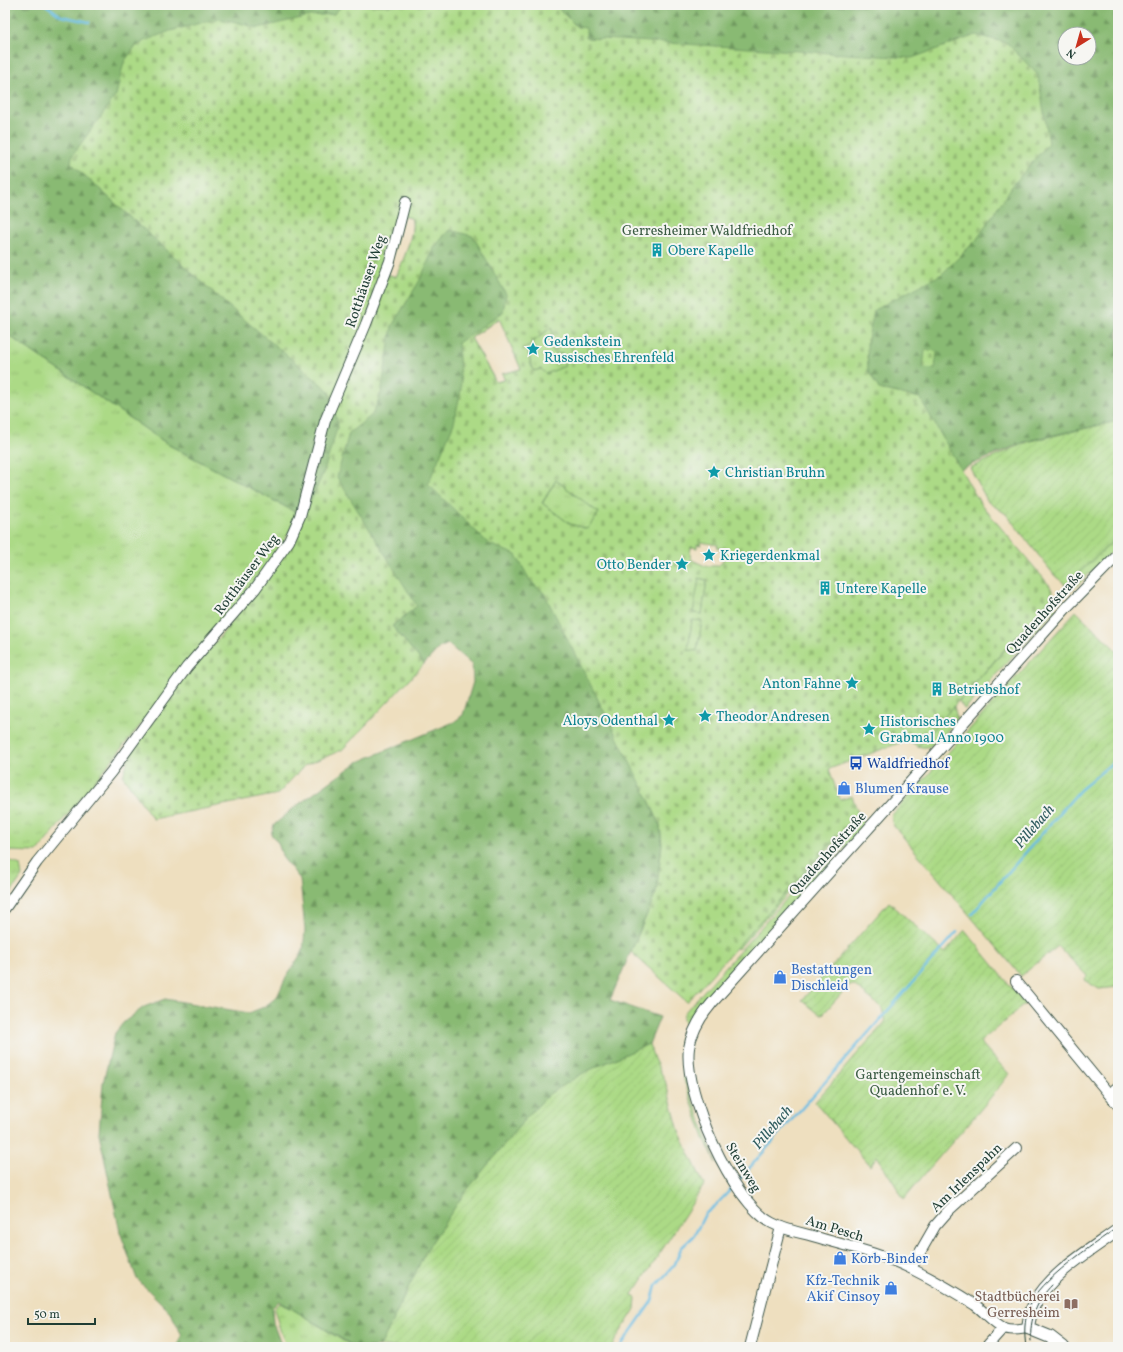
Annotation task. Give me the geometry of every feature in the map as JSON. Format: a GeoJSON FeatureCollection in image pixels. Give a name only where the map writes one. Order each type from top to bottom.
{"type":"FeatureCollection","features":[{"type":"Feature","properties":{"kind":"street","name":"Rotthäuser Weg"},"geometry":{"type":"LineString","coordinates":[[5,908],[37,862],[111,772],[188,667],[255,590],[289,541],[300,516],[325,421],[366,324],[390,261],[405,202]]}},
{"type":"Feature","properties":{"kind":"street","name":"Quadenhofstraße"},"geometry":{"type":"LineString","coordinates":[[693,1033],[702,1015],[743,968],[1069,605],[1118,555]]}},
{"type":"Feature","properties":{"kind":"street"},"geometry":{"type":"LineString","coordinates":[[1016,981],[1118,1104]]}},
{"type":"Feature","properties":{"kind":"street","name":"Steinweg"},"geometry":{"type":"LineString","coordinates":[[693,1033],[689,1056],[691,1081],[713,1142],[731,1178],[740,1192],[761,1216],[781,1227]]}},
{"type":"Feature","properties":{"kind":"street"},"geometry":{"type":"LineString","coordinates":[[1109,1094],[1118,1087]]}},
{"type":"Feature","properties":{"kind":"street","name":"Am Irlenspahn"},"geometry":{"type":"LineString","coordinates":[[911,1268],[935,1226],[949,1210],[1017,1148]]}},
{"type":"Feature","properties":{"kind":"street"},"geometry":{"type":"LineString","coordinates":[[750,1347],[781,1227]]}},
{"type":"Feature","properties":{"kind":"street","name":"Am Pesch"},"geometry":{"type":"LineString","coordinates":[[781,1227],[869,1253],[911,1268],[976,1305],[1003,1328]]}},
{"type":"Feature","properties":{"kind":"street"},"geometry":{"type":"LineString","coordinates":[[1028,1328],[1033,1306],[1042,1291],[1067,1268],[1118,1230]]}},
{"type":"Feature","properties":{"kind":"street"},"geometry":{"type":"LineString","coordinates":[[986,1347],[1003,1328],[1014,1330],[1028,1328],[1050,1337],[1063,1347]]}},
{"type":"Feature","properties":{"kind":"green space"},"geometry":{"type":"Polygon","coordinates":[[[5,5],[1118,5],[1118,421],[1027,441],[743,561],[661,490],[556,480],[542,504],[650,802],[660,825],[662,844],[656,893],[610,1000],[660,1017],[649,1044],[585,1072],[549,1094],[526,1118],[463,1195],[426,1251],[380,1347],[355,1347],[279,1301],[272,1308],[273,1323],[282,1347],[176,1347],[182,1335],[169,1311],[137,1279],[120,1232],[99,1133],[103,1083],[115,1033],[124,1022],[144,1007],[165,999],[249,1013],[264,1007],[277,997],[286,977],[303,951],[305,930],[300,879],[283,858],[278,843],[271,834],[274,825],[295,807],[358,762],[454,722],[463,715],[473,682],[472,665],[448,644],[439,648],[424,664],[392,626],[417,606],[299,514],[169,445],[5,333],[5,5]],[[403,216],[387,274],[396,277],[405,256],[412,230],[411,218],[403,216]],[[500,318],[471,338],[496,382],[505,380],[502,374],[521,369],[500,318]],[[551,327],[527,347],[534,371],[541,369],[546,374],[565,366],[562,354],[555,353],[547,344],[553,333],[551,327]]]}},
{"type":"Feature","properties":{"kind":"green space","name":"Gerresheimer Waldfriedhof"},"geometry":{"type":"Polygon","coordinates":[[[343,5],[555,5],[577,27],[586,28],[586,38],[912,58],[976,35],[1007,43],[1038,75],[1049,143],[1013,185],[977,239],[942,274],[874,310],[867,344],[868,370],[879,389],[920,398],[980,503],[1050,586],[1052,591],[1051,598],[918,746],[907,740],[829,769],[840,800],[852,796],[858,813],[687,1002],[631,952],[656,893],[662,844],[660,825],[650,802],[544,593],[531,582],[516,555],[489,544],[428,484],[454,423],[461,389],[458,343],[503,312],[506,294],[473,236],[449,230],[434,248],[420,280],[392,326],[381,394],[372,415],[349,433],[337,477],[417,606],[392,626],[424,664],[342,750],[305,765],[278,794],[153,819],[123,776],[130,753],[180,683],[224,632],[304,516],[324,471],[338,425],[329,391],[226,304],[71,163],[72,156],[116,95],[124,62],[134,48],[144,41],[170,31],[216,19],[232,21],[258,28],[310,16],[334,14],[343,5]],[[403,216],[387,274],[396,277],[405,256],[412,230],[411,218],[403,216]],[[499,318],[471,338],[496,382],[505,380],[502,374],[521,369],[499,318]],[[551,327],[527,347],[534,371],[541,369],[546,374],[565,366],[562,354],[555,353],[547,344],[553,333],[551,327]],[[556,480],[542,503],[570,524],[587,529],[599,513],[556,480]],[[701,542],[701,545],[697,544],[697,548],[691,547],[690,555],[692,560],[705,566],[718,566],[723,561],[725,552],[720,551],[721,548],[717,548],[718,545],[701,542]],[[699,578],[693,613],[702,614],[707,580],[699,578]],[[692,620],[688,650],[697,651],[702,621],[692,620]]]}},
{"type":"Feature","properties":{"kind":"green space"},"geometry":{"type":"Polygon","coordinates":[[[551,327],[565,366],[546,375],[535,372],[531,365],[527,347],[551,327]]]}},
{"type":"Feature","properties":{"kind":"green space"},"geometry":{"type":"Polygon","coordinates":[[[5,333],[169,445],[299,514],[271,565],[37,852],[5,851],[5,333]]]}},
{"type":"Feature","properties":{"kind":"green space"},"geometry":{"type":"Polygon","coordinates":[[[925,350],[937,351],[935,369],[923,368],[925,350]]]}},
{"type":"Feature","properties":{"kind":"green space"},"geometry":{"type":"Polygon","coordinates":[[[1118,421],[1118,536],[1065,586],[1064,583],[1055,576],[1006,514],[988,502],[970,468],[1027,442],[1118,421]]]}},
{"type":"Feature","properties":{"kind":"green space"},"geometry":{"type":"Polygon","coordinates":[[[556,480],[599,513],[587,529],[570,524],[542,503],[556,480]]]}},
{"type":"Feature","properties":{"kind":"green space"},"geometry":{"type":"Polygon","coordinates":[[[1114,540],[1118,546],[1071,591],[1065,586],[1114,540]]]}},
{"type":"Feature","properties":{"kind":"green space"},"geometry":{"type":"Polygon","coordinates":[[[698,578],[707,580],[702,614],[693,613],[698,578]]]}},
{"type":"Feature","properties":{"kind":"green space"},"geometry":{"type":"Polygon","coordinates":[[[1049,601],[1056,608],[964,709],[959,701],[1049,601]]]}},
{"type":"Feature","properties":{"kind":"green space"},"geometry":{"type":"Polygon","coordinates":[[[1076,611],[1118,652],[1118,987],[1099,989],[1084,980],[1087,976],[1058,946],[1021,976],[893,825],[891,816],[1076,611]]]}},
{"type":"Feature","properties":{"kind":"green space"},"geometry":{"type":"Polygon","coordinates":[[[692,619],[702,621],[697,651],[688,650],[692,619]]]}},
{"type":"Feature","properties":{"kind":"green space"},"geometry":{"type":"Polygon","coordinates":[[[954,706],[957,718],[945,734],[930,746],[918,746],[954,706]]]}},
{"type":"Feature","properties":{"kind":"green space"},"geometry":{"type":"Polygon","coordinates":[[[858,813],[854,821],[738,949],[736,948],[858,813]]]}},
{"type":"Feature","properties":{"kind":"green space"},"geometry":{"type":"Polygon","coordinates":[[[862,815],[863,825],[859,832],[708,999],[690,1028],[688,1027],[684,1023],[683,1019],[685,1012],[862,815]]]}},
{"type":"Feature","properties":{"kind":"green space"},"geometry":{"type":"Polygon","coordinates":[[[5,859],[20,865],[22,876],[5,901],[5,859]]]}},
{"type":"Feature","properties":{"kind":"green space","name":"Gartengemeinschaft Quadenhof e. V."},"geometry":{"type":"Polygon","coordinates":[[[889,902],[945,953],[965,930],[1025,1004],[980,1042],[1009,1074],[984,1106],[904,1199],[877,1156],[870,1166],[815,1102],[885,1022],[882,1008],[854,985],[849,985],[823,1014],[819,1014],[802,1000],[889,902]]]}},
{"type":"Feature","properties":{"kind":"green space"},"geometry":{"type":"Polygon","coordinates":[[[685,1035],[687,1036],[685,1067],[687,1083],[716,1163],[704,1138],[684,1080],[680,1039],[685,1035]]]}},
{"type":"Feature","properties":{"kind":"green space"},"geometry":{"type":"Polygon","coordinates":[[[649,1044],[654,1059],[665,1080],[679,1131],[704,1185],[638,1287],[631,1295],[636,1298],[635,1309],[611,1347],[380,1347],[426,1251],[463,1195],[526,1118],[549,1094],[585,1072],[649,1044]]]}},
{"type":"Feature","properties":{"kind":"green space"},"geometry":{"type":"Polygon","coordinates":[[[279,1303],[291,1308],[353,1347],[287,1347],[274,1309],[279,1303]]]}},
{"type":"Feature","properties":{"kind":"waterway"},"geometry":{"type":"LineString","coordinates":[[46,5],[61,16],[89,22]]}},
{"type":"Feature","properties":{"kind":"waterway","name":"Pillebach"},"geometry":{"type":"LineString","coordinates":[[972,914],[1080,790],[1118,758]]}},
{"type":"Feature","properties":{"kind":"waterway","name":"Pillebach"},"geometry":{"type":"LineString","coordinates":[[737,1182],[957,932]]}},
{"type":"Feature","properties":{"kind":"waterway","name":"Pillebach"},"geometry":{"type":"LineString","coordinates":[[620,1347],[652,1301],[656,1286],[675,1264],[681,1248],[694,1236],[705,1214],[734,1186]]}},
{"type":"Feature","properties":{"kind":"tram line"},"geometry":{"type":"LineString","coordinates":[[1026,1347],[1025,1322],[1029,1307],[1035,1297],[1055,1275],[1081,1253],[1118,1227]]}},
{"type":"Feature","properties":{"kind":"tram line"},"geometry":{"type":"LineString","coordinates":[[1031,1341],[1031,1326],[1035,1311],[1042,1297],[1052,1285]]}},
{"type":"Feature","properties":{"kind":"place","name":"Obere Kapelle"},"geometry":{"type":"Point","coordinates":[657,250]}},
{"type":"Feature","properties":{"kind":"place","name":"Gedenkstein Russisches Ehrenfeld"},"geometry":{"type":"Point","coordinates":[533,349]}},
{"type":"Feature","properties":{"kind":"place","name":"Christian Bruhn"},"geometry":{"type":"Point","coordinates":[714,472]}},
{"type":"Feature","properties":{"kind":"place","name":"Kriegerdenkmal"},"geometry":{"type":"Point","coordinates":[709,555]}},
{"type":"Feature","properties":{"kind":"place","name":"Otto Bender"},"geometry":{"type":"Point","coordinates":[682,564]}},
{"type":"Feature","properties":{"kind":"place","name":"Untere Kapelle"},"geometry":{"type":"Point","coordinates":[825,588]}},
{"type":"Feature","properties":{"kind":"place","name":"Anton Fahne"},"geometry":{"type":"Point","coordinates":[852,683]}},
{"type":"Feature","properties":{"kind":"place","name":"Betriebshof"},"geometry":{"type":"Point","coordinates":[937,689]}},
{"type":"Feature","properties":{"kind":"place","name":"Theodor Andresen"},"geometry":{"type":"Point","coordinates":[705,716]}},
{"type":"Feature","properties":{"kind":"place","name":"Aloys Odenthal"},"geometry":{"type":"Point","coordinates":[669,720]}},
{"type":"Feature","properties":{"kind":"place","name":"Historisches Grabmal Anno 1900"},"geometry":{"type":"Point","coordinates":[869,729]}},
{"type":"Feature","properties":{"kind":"place","name":"Waldfriedhof"},"geometry":{"type":"Point","coordinates":[856,763]}},
{"type":"Feature","properties":{"kind":"place","name":"Blumen Krause"},"geometry":{"type":"Point","coordinates":[844,788]}},
{"type":"Feature","properties":{"kind":"place","name":"Bestattungen Dischleid"},"geometry":{"type":"Point","coordinates":[780,977]}},
{"type":"Feature","properties":{"kind":"place","name":"Korb-Binder"},"geometry":{"type":"Point","coordinates":[840,1258]}},
{"type":"Feature","properties":{"kind":"place","name":"Kfz-Technik Akif Cinsoy"},"geometry":{"type":"Point","coordinates":[891,1288]}},
{"type":"Feature","properties":{"kind":"place","name":"Stadtbücherei Gerresheim"},"geometry":{"type":"Point","coordinates":[1071,1304]}}]}
